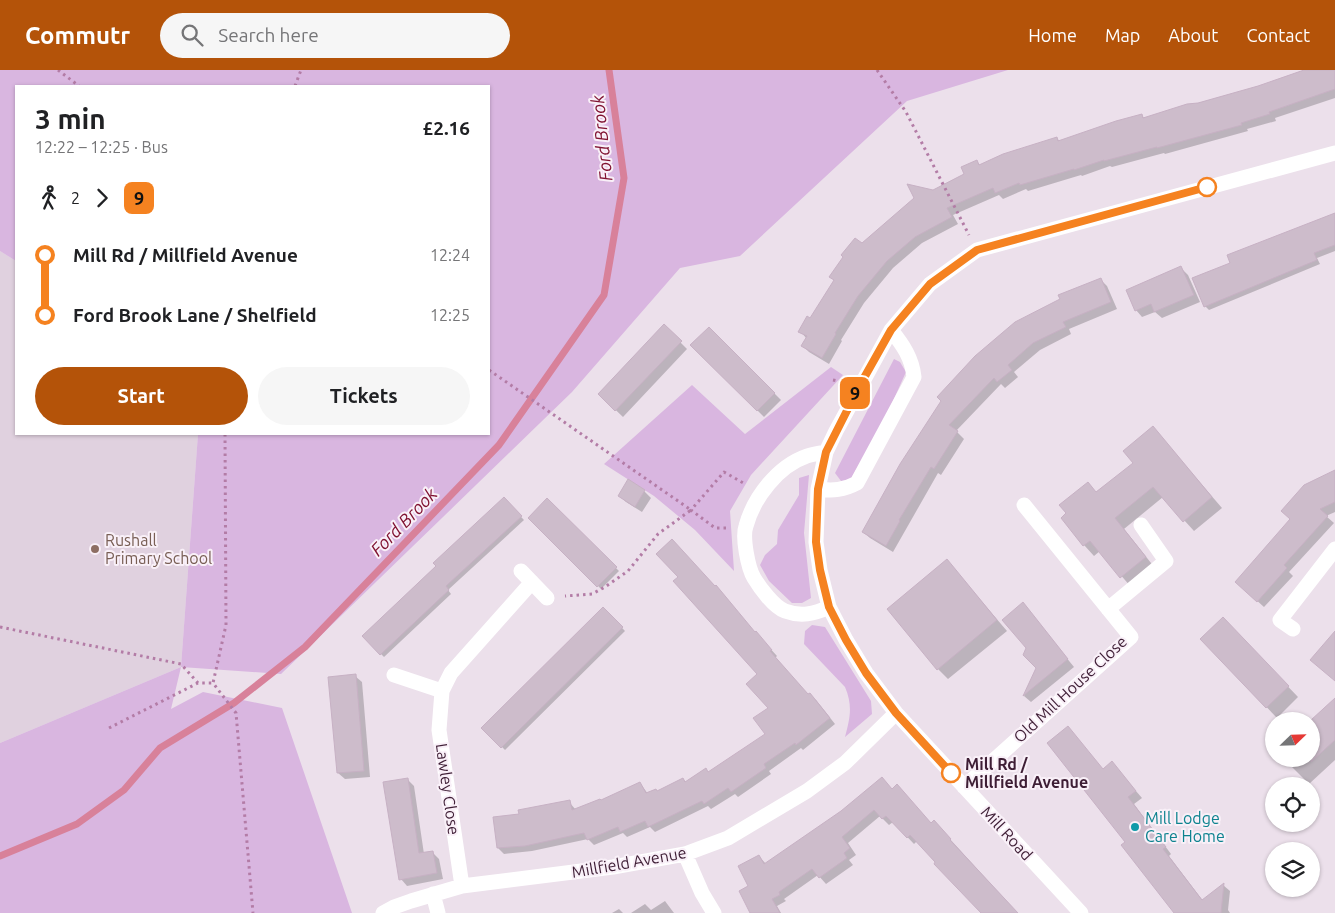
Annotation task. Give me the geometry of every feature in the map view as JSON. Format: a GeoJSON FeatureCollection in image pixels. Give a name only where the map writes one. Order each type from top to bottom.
{"type":"FeatureCollection","features":[{"type":"Feature","properties":{"kind":"street"},"geometry":{"type":"LineString","coordinates":[[977,250],[1335,153]]}},
{"type":"Feature","properties":{"kind":"street","name":"Mill Road"},"geometry":{"type":"LineString","coordinates":[[977,250],[930,284],[891,330],[826,452],[818,489],[816,542],[820,570],[829,607],[846,640],[866,673],[896,713],[1081,913]]}},
{"type":"Feature","properties":{"kind":"street"},"geometry":{"type":"LineString","coordinates":[[818,489],[834,491],[848,488],[857,483],[914,377],[906,348],[891,330]]}},
{"type":"Feature","properties":{"kind":"street"},"geometry":{"type":"LineString","coordinates":[[826,452],[807,456],[791,464],[761,493],[745,527],[746,551],[753,577],[769,598],[783,611],[800,615],[812,614],[829,607]]}},
{"type":"Feature","properties":{"kind":"street","name":"Old Mill House Close"},"geometry":{"type":"LineString","coordinates":[[964,787],[1131,636],[1024,505]]}},
{"type":"Feature","properties":{"kind":"street"},"geometry":{"type":"LineString","coordinates":[[1108,609],[1166,561],[1141,526]]}},
{"type":"Feature","properties":{"kind":"street"},"geometry":{"type":"LineString","coordinates":[[1293,629],[1280,620],[1335,549]]}},
{"type":"Feature","properties":{"kind":"street"},"geometry":{"type":"LineString","coordinates":[[521,571],[547,598]]}},
{"type":"Feature","properties":{"kind":"street","name":"Lawley Close"},"geometry":{"type":"LineString","coordinates":[[462,886],[439,730],[442,691],[456,666],[532,582]]}},
{"type":"Feature","properties":{"kind":"street"},"geometry":{"type":"LineString","coordinates":[[394,675],[442,691]]}},
{"type":"Feature","properties":{"kind":"street","name":"Millfield Avenue"},"geometry":{"type":"LineString","coordinates":[[383,913],[394,907],[462,886],[613,866],[685,854],[728,838],[807,792],[845,763],[896,713]]}},
{"type":"Feature","properties":{"kind":"street"},"geometry":{"type":"LineString","coordinates":[[685,854],[702,893],[714,913]]}},
{"type":"Feature","properties":{"kind":"street"},"geometry":{"type":"LineString","coordinates":[[433,894],[438,913]]}},
{"type":"Feature","properties":{"kind":"path"},"geometry":{"type":"LineString","coordinates":[[58,70],[77,85]]}},
{"type":"Feature","properties":{"kind":"path"},"geometry":{"type":"LineString","coordinates":[[295,85],[301,70]]}},
{"type":"Feature","properties":{"kind":"path"},"geometry":{"type":"LineString","coordinates":[[877,70],[906,112],[977,250]]}},
{"type":"Feature","properties":{"kind":"path"},"geometry":{"type":"LineString","coordinates":[[490,371],[715,528],[745,527]]}},
{"type":"Feature","properties":{"kind":"path"},"geometry":{"type":"LineString","coordinates":[[225,435],[226,625],[214,683],[236,713],[253,913]]}},
{"type":"Feature","properties":{"kind":"path"},"geometry":{"type":"LineString","coordinates":[[547,598],[592,594],[605,588],[628,571],[658,534],[691,510],[724,472],[761,493]]}},
{"type":"Feature","properties":{"kind":"path"},"geometry":{"type":"LineString","coordinates":[[0,627],[182,664],[198,683]]}},
{"type":"Feature","properties":{"kind":"path"},"geometry":{"type":"LineString","coordinates":[[109,728],[198,683],[214,683]]}},
{"type":"Feature","properties":{"kind":"shaded area"},"geometry":{"type":"Polygon","coordinates":[[[0,70],[1008,70],[907,101],[740,256],[680,268],[572,392],[281,674],[181,667],[198,435],[490,435],[490,85],[15,85],[15,260],[0,251],[0,70]]]}},
{"type":"Feature","properties":{"kind":"shaded area","name":"Rushall Primary School"},"geometry":{"type":"Polygon","coordinates":[[[0,251],[15,260],[15,435],[198,435],[181,667],[0,743],[0,251]]]}},
{"type":"Feature","properties":{"kind":"shaded area"},"geometry":{"type":"Polygon","coordinates":[[[894,359],[900,362],[906,372],[880,430],[850,480],[841,481],[835,473],[894,359]]]}},
{"type":"Feature","properties":{"kind":"shaded area"},"geometry":{"type":"Polygon","coordinates":[[[831,367],[843,375],[751,475],[730,511],[734,571],[695,530],[654,496],[604,464],[692,385],[745,434],[831,367]]]}},
{"type":"Feature","properties":{"kind":"shaded area"},"geometry":{"type":"Polygon","coordinates":[[[809,475],[804,533],[811,598],[802,603],[792,603],[769,581],[760,565],[765,555],[777,544],[778,530],[799,495],[799,478],[809,475]]]}},
{"type":"Feature","properties":{"kind":"shaded area"},"geometry":{"type":"Polygon","coordinates":[[[812,625],[825,627],[871,701],[872,714],[845,737],[850,712],[848,694],[845,687],[804,644],[805,631],[812,625]]]}},
{"type":"Feature","properties":{"kind":"shaded area"},"geometry":{"type":"Polygon","coordinates":[[[181,667],[171,709],[203,692],[282,708],[352,913],[0,913],[0,743],[181,667]]]}},
{"type":"Feature","properties":{"kind":"building"},"geometry":{"type":"Polygon","coordinates":[[[1304,70],[1335,70],[1335,89],[1269,112],[1270,114],[1241,123],[1242,125],[1104,160],[1020,185],[1019,183],[995,193],[993,188],[947,208],[952,217],[915,237],[887,261],[858,296],[822,358],[801,346],[807,336],[798,332],[807,316],[810,318],[834,280],[829,277],[843,257],[841,255],[855,238],[862,243],[914,198],[907,184],[933,190],[964,174],[961,167],[977,160],[979,165],[1003,154],[1057,137],[1058,141],[1142,114],[1143,118],[1187,104],[1198,103],[1258,86],[1304,70]]]}},
{"type":"Feature","properties":{"kind":"building"},"geometry":{"type":"Polygon","coordinates":[[[1335,213],[1335,245],[1314,253],[1317,260],[1204,307],[1192,278],[1230,263],[1227,255],[1335,213]]]}},
{"type":"Feature","properties":{"kind":"building"},"geometry":{"type":"Polygon","coordinates":[[[1181,266],[1194,295],[1154,312],[1151,304],[1135,311],[1126,290],[1181,266]]]}},
{"type":"Feature","properties":{"kind":"building"},"geometry":{"type":"Polygon","coordinates":[[[1101,278],[1111,302],[1063,322],[1066,327],[1033,343],[1008,365],[1012,370],[997,382],[994,378],[949,425],[958,431],[934,469],[931,467],[899,520],[886,546],[862,532],[900,464],[941,401],[937,397],[975,356],[1015,322],[1060,299],[1058,295],[1101,278]]]}},
{"type":"Feature","properties":{"kind":"building"},"geometry":{"type":"Polygon","coordinates":[[[664,324],[682,341],[615,411],[598,394],[664,324]]]}},
{"type":"Feature","properties":{"kind":"building"},"geometry":{"type":"Polygon","coordinates":[[[709,327],[775,393],[757,411],[690,345],[709,327]]]}},
{"type":"Feature","properties":{"kind":"building"},"geometry":{"type":"Polygon","coordinates":[[[1153,426],[1212,497],[1183,522],[1153,487],[1115,518],[1146,557],[1120,578],[1090,541],[1083,546],[1061,518],[1066,513],[1059,505],[1088,482],[1096,492],[1133,463],[1123,451],[1153,426]]]}},
{"type":"Feature","properties":{"kind":"building"},"geometry":{"type":"Polygon","coordinates":[[[1335,470],[1335,502],[1320,509],[1328,516],[1284,565],[1287,568],[1257,602],[1235,582],[1290,519],[1281,511],[1304,485],[1335,470]]]}},
{"type":"Feature","properties":{"kind":"building"},"geometry":{"type":"Polygon","coordinates":[[[628,479],[645,490],[635,507],[618,496],[628,479]]]}},
{"type":"Feature","properties":{"kind":"building"},"geometry":{"type":"Polygon","coordinates":[[[504,497],[522,516],[446,586],[449,590],[380,655],[362,636],[436,566],[433,563],[504,497]]]}},
{"type":"Feature","properties":{"kind":"building"},"geometry":{"type":"Polygon","coordinates":[[[547,498],[617,567],[597,587],[528,518],[547,498]]]}},
{"type":"Feature","properties":{"kind":"building"},"geometry":{"type":"Polygon","coordinates":[[[672,539],[716,585],[772,650],[770,651],[808,694],[810,693],[830,718],[796,745],[795,743],[764,764],[766,768],[731,792],[728,788],[704,804],[702,801],[648,827],[645,821],[620,832],[618,827],[587,840],[584,833],[525,846],[497,848],[493,817],[519,814],[518,810],[570,800],[572,810],[601,800],[640,782],[646,793],[656,789],[657,791],[683,778],[685,782],[706,768],[708,772],[765,734],[753,718],[768,708],[746,684],[757,674],[673,581],[678,577],[656,554],[672,539]]]}},
{"type":"Feature","properties":{"kind":"building"},"geometry":{"type":"Polygon","coordinates":[[[947,559],[997,620],[937,670],[887,609],[947,559]]]}},
{"type":"Feature","properties":{"kind":"building"},"geometry":{"type":"Polygon","coordinates":[[[1023,602],[1068,659],[1023,696],[1036,668],[1023,655],[1026,648],[1002,620],[1023,602]]]}},
{"type":"Feature","properties":{"kind":"building"},"geometry":{"type":"Polygon","coordinates":[[[603,607],[623,627],[501,748],[481,728],[603,607]]]}},
{"type":"Feature","properties":{"kind":"building"},"geometry":{"type":"Polygon","coordinates":[[[1223,617],[1289,686],[1266,708],[1200,639],[1223,617]]]}},
{"type":"Feature","properties":{"kind":"building"},"geometry":{"type":"Polygon","coordinates":[[[1335,631],[1335,681],[1310,660],[1335,631]]]}},
{"type":"Feature","properties":{"kind":"building"},"geometry":{"type":"Polygon","coordinates":[[[356,674],[364,771],[337,773],[328,677],[356,674]]]}},
{"type":"Feature","properties":{"kind":"building"},"geometry":{"type":"Polygon","coordinates":[[[1335,698],[1335,740],[1320,754],[1320,712],[1335,698]]]}},
{"type":"Feature","properties":{"kind":"building"},"geometry":{"type":"Polygon","coordinates":[[[1068,726],[1103,769],[1112,761],[1136,791],[1128,797],[1166,847],[1163,849],[1202,900],[1224,883],[1221,913],[1174,913],[1121,845],[1125,842],[1047,743],[1068,726]]]}},
{"type":"Feature","properties":{"kind":"building"},"geometry":{"type":"Polygon","coordinates":[[[882,777],[892,789],[897,784],[931,823],[934,820],[950,840],[1018,913],[981,913],[934,864],[935,862],[910,835],[907,838],[886,816],[882,819],[874,810],[842,837],[850,848],[844,853],[847,858],[819,878],[812,869],[779,892],[780,895],[772,899],[780,913],[750,913],[739,891],[748,886],[738,866],[759,855],[764,864],[841,811],[882,777]]]}},
{"type":"Feature","properties":{"kind":"building"},"geometry":{"type":"Polygon","coordinates":[[[408,778],[419,853],[433,851],[437,873],[399,880],[383,782],[408,778]]]}},
{"type":"Feature","properties":{"kind":"waterway","name":"Ford Brook"},"geometry":{"type":"LineString","coordinates":[[0,856],[77,824],[124,790],[160,748],[234,703],[305,647],[499,445],[604,295],[624,178],[609,70]]}},
{"type":"Feature","properties":{"kind":"bus line","name":"9"},"geometry":{"type":"LineString","coordinates":[[951,773],[896,713],[866,673],[829,607],[820,570],[816,542],[818,489],[826,452],[891,330],[930,284],[977,250],[1207,187]]}},
{"type":"Feature","properties":{"kind":"place","name":"Rushall Primary School"},"geometry":{"type":"Point","coordinates":[95,549]}},
{"type":"Feature","properties":{"kind":"place","name":"Mill Rd / Millfield Avenue"},"geometry":{"type":"Point","coordinates":[951,773]}},
{"type":"Feature","properties":{"kind":"place","name":"Mill Lodge Care Home"},"geometry":{"type":"Point","coordinates":[1135,827]}}]}
